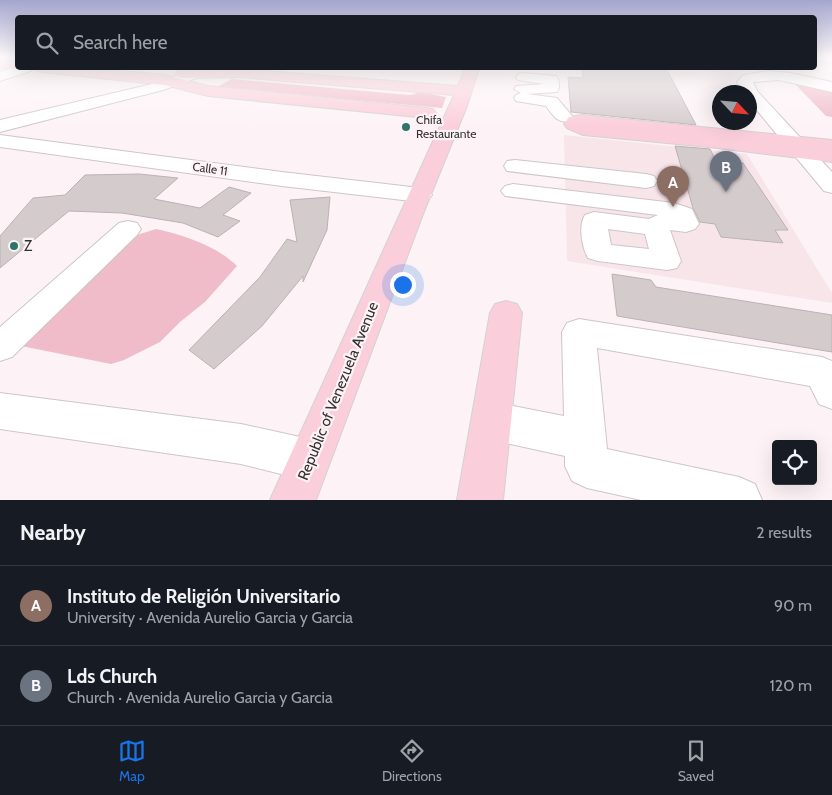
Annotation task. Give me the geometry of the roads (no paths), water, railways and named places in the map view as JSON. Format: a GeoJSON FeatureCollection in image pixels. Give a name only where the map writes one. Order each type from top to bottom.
{"type":"FeatureCollection","features":[{"type":"Feature","properties":{"kind":"main road"},"geometry":{"type":"LineString","coordinates":[[168,81],[208,91],[427,113]]}},
{"type":"Feature","properties":{"kind":"main road"},"geometry":{"type":"LineString","coordinates":[[342,81],[463,91],[467,81]]}},
{"type":"Feature","properties":{"kind":"main road","name":"Republic of Venezuela Avenue"},"geometry":{"type":"LineString","coordinates":[[292,500],[463,91]]}},
{"type":"Feature","properties":{"kind":"main road"},"geometry":{"type":"LineString","coordinates":[[832,146],[798,147],[583,129],[573,124],[575,121],[582,120],[798,147],[832,156]]}},
{"type":"Feature","properties":{"kind":"main road"},"geometry":{"type":"LineString","coordinates":[[480,500],[506,313]]}},
{"type":"Feature","properties":{"kind":"street"},"geometry":{"type":"LineString","coordinates":[[530,81],[522,84],[551,102],[564,117]]}},
{"type":"Feature","properties":{"kind":"street"},"geometry":{"type":"LineString","coordinates":[[746,81],[751,94],[832,186]]}},
{"type":"Feature","properties":{"kind":"street"},"geometry":{"type":"LineString","coordinates":[[806,81],[832,87]]}},
{"type":"Feature","properties":{"kind":"street"},"geometry":{"type":"LineString","coordinates":[[0,126],[174,82]]}},
{"type":"Feature","properties":{"kind":"street","name":"Calle 11"},"geometry":{"type":"LineString","coordinates":[[0,141],[272,178],[420,195]]}},
{"type":"Feature","properties":{"kind":"street"},"geometry":{"type":"LineString","coordinates":[[515,166],[646,181]]}},
{"type":"Feature","properties":{"kind":"street"},"geometry":{"type":"LineString","coordinates":[[513,191],[674,210],[683,214],[686,224],[663,222],[656,228]]}},
{"type":"Feature","properties":{"kind":"street"},"geometry":{"type":"LineString","coordinates":[[0,347],[128,230]]}},
{"type":"Feature","properties":{"kind":"street"},"geometry":{"type":"LineString","coordinates":[[739,500],[587,466],[579,332],[822,373],[832,392]]}},
{"type":"Feature","properties":{"kind":"street"},"geometry":{"type":"LineString","coordinates":[[0,411],[241,444],[309,460]]}},
{"type":"Feature","properties":{"kind":"street"},"geometry":{"type":"LineString","coordinates":[[492,420],[585,440]]}},
{"type":"Feature","properties":{"kind":"place","name":"Chifa Restaurante"},"geometry":{"type":"Point","coordinates":[406,127]}},
{"type":"Feature","properties":{"kind":"place","name":"Lds Church"},"geometry":{"type":"Point","coordinates":[726,192]}},
{"type":"Feature","properties":{"kind":"place","name":"Instituto de Religión Universitario"},"geometry":{"type":"Point","coordinates":[673,207]}},
{"type":"Feature","properties":{"kind":"place","name":"Z"},"geometry":{"type":"Point","coordinates":[14,246]}}]}
